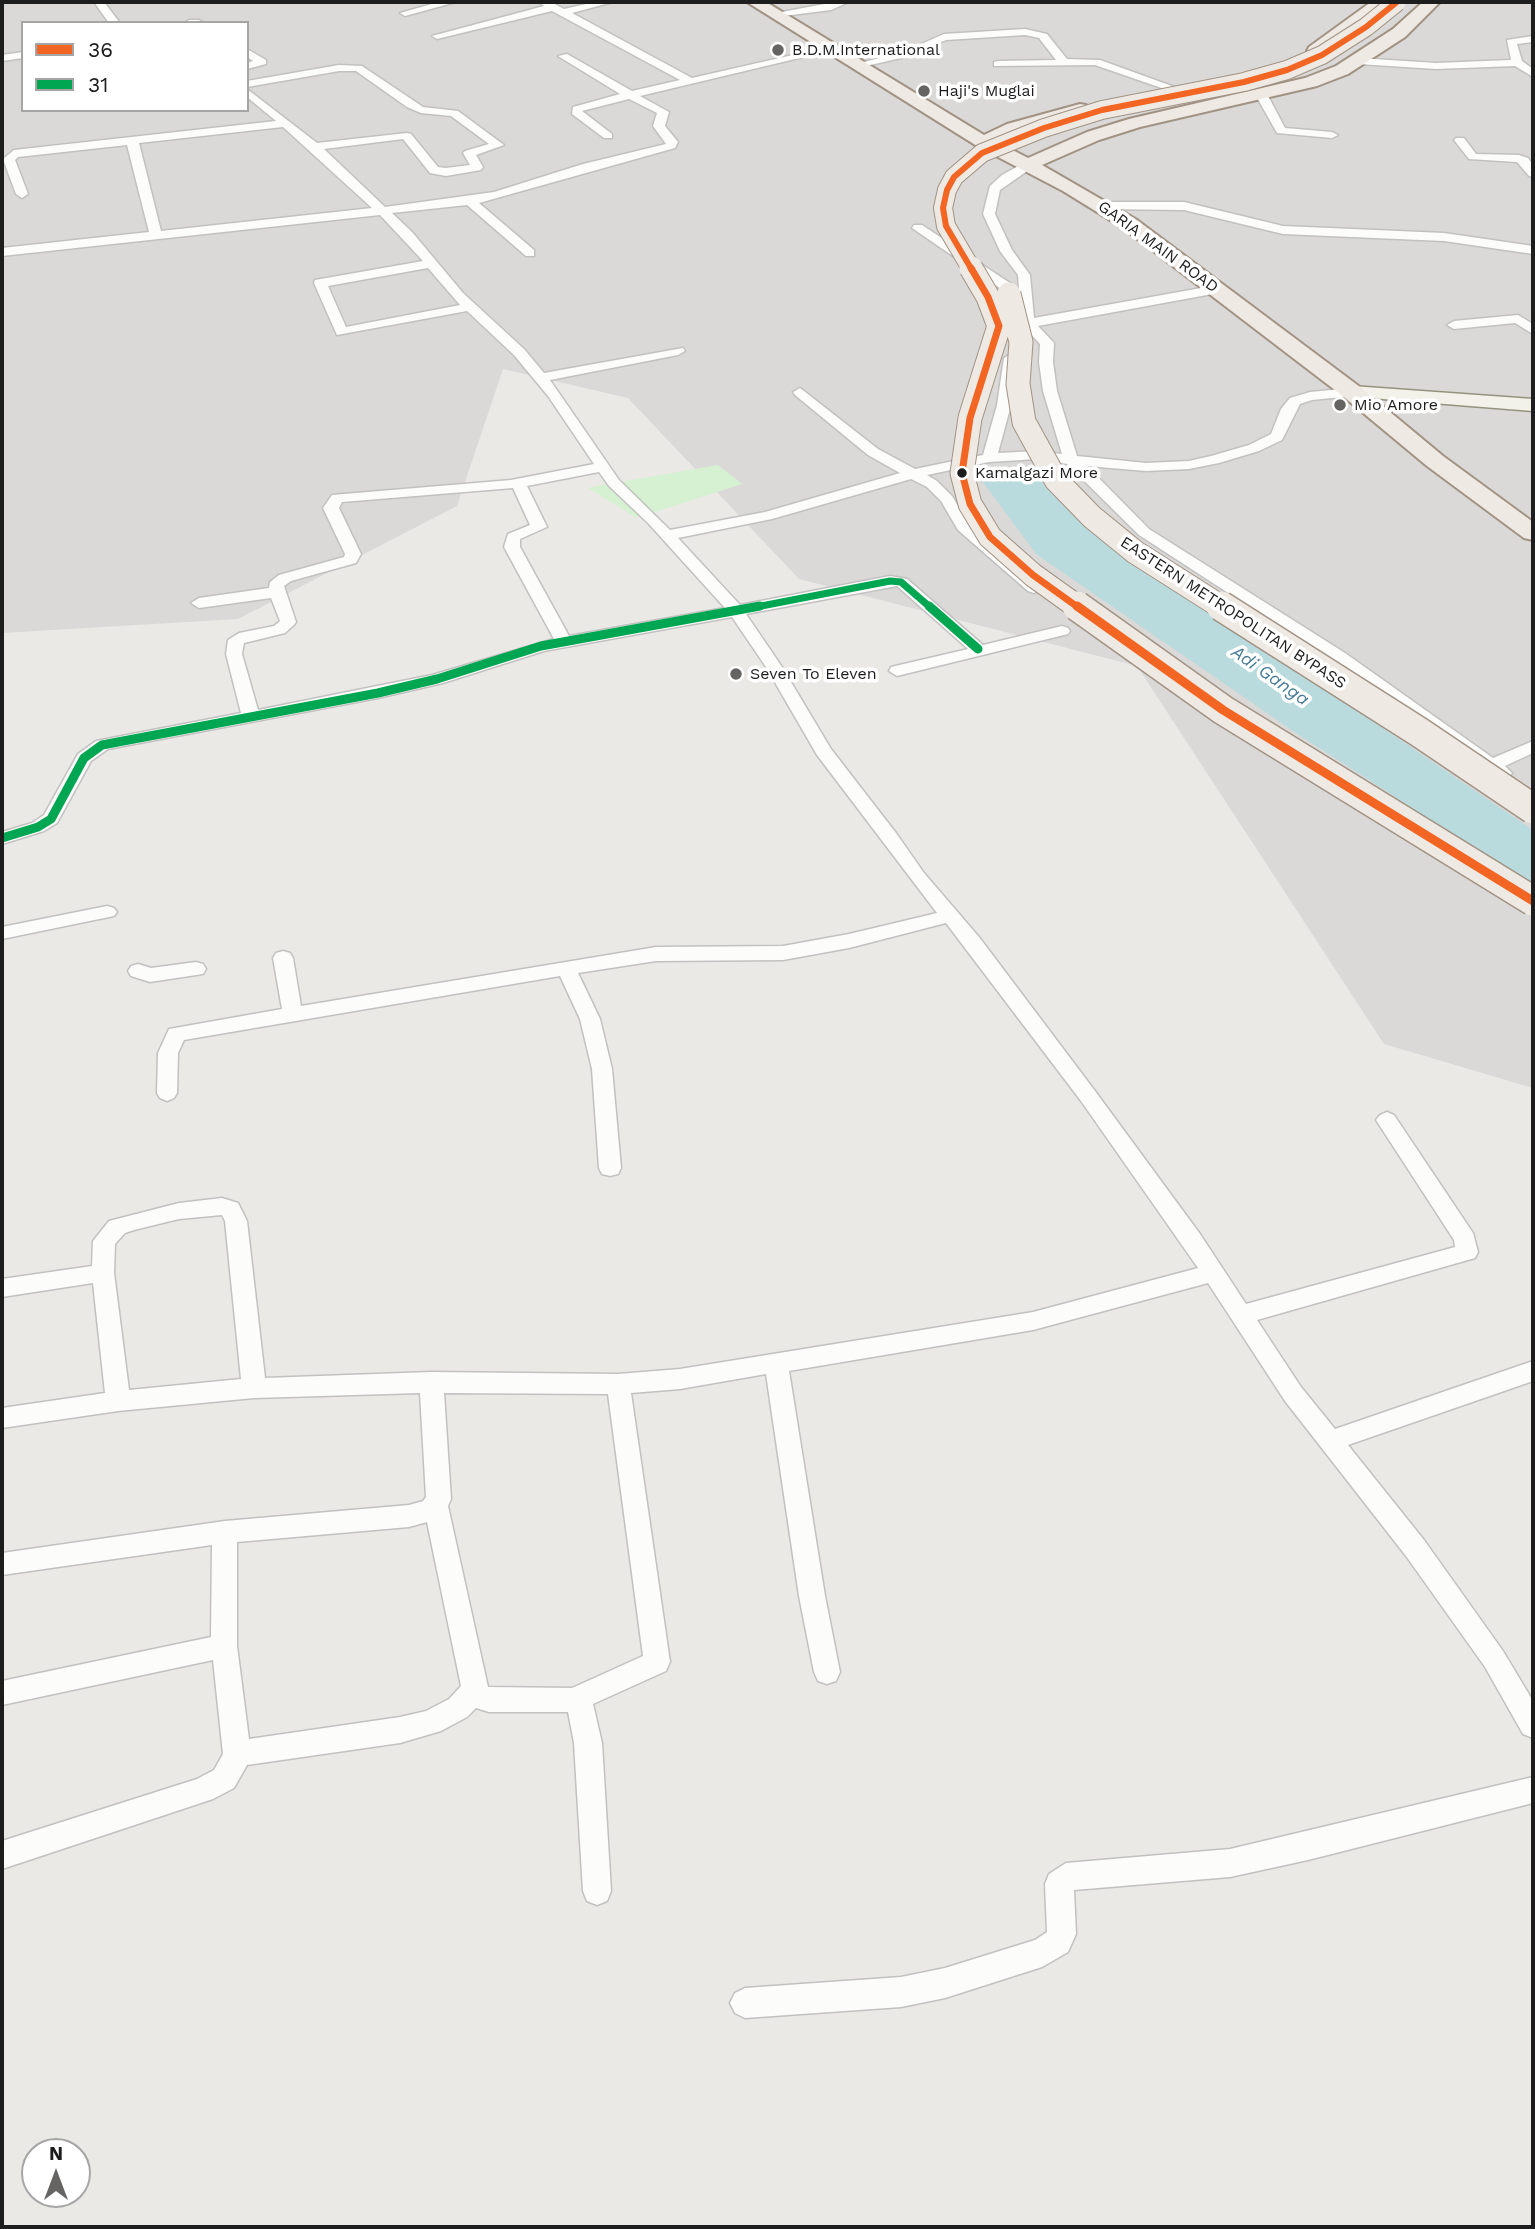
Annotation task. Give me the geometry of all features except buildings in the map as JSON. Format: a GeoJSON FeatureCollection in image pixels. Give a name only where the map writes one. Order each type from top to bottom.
{"type":"FeatureCollection","features":[{"type":"Feature","properties":{"kind":"main road"},"geometry":{"type":"LineString","coordinates":[[983,142],[1013,128],[1065,113],[1281,65],[1310,54],[1333,40],[1381,2]]}},
{"type":"Feature","properties":{"kind":"main road"},"geometry":{"type":"LineString","coordinates":[[1397,2],[1366,27],[1322,55],[1287,70],[1244,82],[1102,110],[1044,128],[982,153],[954,177],[947,190],[943,208],[946,226],[988,297],[999,326],[970,418],[962,473],[970,503],[990,537],[1033,575],[1223,710],[1533,901]]}},
{"type":"Feature","properties":{"kind":"main road","name":"EASTERN METROPOLITAN BYPASS"},"geometry":{"type":"LineString","coordinates":[[1415,2],[1367,45],[1302,75],[1245,91],[1117,116],[1062,132],[1022,148],[998,161],[972,185],[965,194],[967,218],[1013,302],[1021,342],[1018,384],[1024,422],[1056,480],[1092,517],[1135,552],[1419,732],[1533,808]]}},
{"type":"Feature","properties":{"kind":"main road"},"geometry":{"type":"LineString","coordinates":[[1029,164],[1093,136],[1135,122],[1311,82],[1358,61],[1399,33],[1432,2]]}},
{"type":"Feature","properties":{"kind":"main road","name":"GARIA MAIN ROAD"},"geometry":{"type":"LineString","coordinates":[[770,6],[857,65],[983,142],[1029,164],[1103,206],[1218,289],[1352,392],[1435,461],[1533,533]]}},
{"type":"Feature","properties":{"kind":"main road"},"geometry":{"type":"LineString","coordinates":[[1352,392],[1533,405]]}},
{"type":"Feature","properties":{"kind":"street"},"geometry":{"type":"LineString","coordinates":[[99,2],[114,21]]}},
{"type":"Feature","properties":{"kind":"street"},"geometry":{"type":"LineString","coordinates":[[405,13],[451,2]]}},
{"type":"Feature","properties":{"kind":"street"},"geometry":{"type":"LineString","coordinates":[[437,36],[553,7],[608,2]]}},
{"type":"Feature","properties":{"kind":"street"},"geometry":{"type":"LineString","coordinates":[[770,6],[831,7],[844,2]]}},
{"type":"Feature","properties":{"kind":"street"},"geometry":{"type":"LineString","coordinates":[[553,7],[688,80]]}},
{"type":"Feature","properties":{"kind":"street"},"geometry":{"type":"LineString","coordinates":[[857,65],[906,54],[944,37],[1025,32],[1044,36],[1063,61]]}},
{"type":"Feature","properties":{"kind":"street"},"geometry":{"type":"LineString","coordinates":[[1517,63],[1511,42],[1533,40]]}},
{"type":"Feature","properties":{"kind":"street"},"geometry":{"type":"LineString","coordinates":[[608,136],[576,113],[577,109],[688,80],[832,49]]}},
{"type":"Feature","properties":{"kind":"street"},"geometry":{"type":"LineString","coordinates":[[248,52],[262,62],[248,66]]}},
{"type":"Feature","properties":{"kind":"street"},"geometry":{"type":"LineString","coordinates":[[2,58],[21,55]]}},
{"type":"Feature","properties":{"kind":"street"},"geometry":{"type":"LineString","coordinates":[[2,252],[470,201],[671,146],[672,142],[659,126],[663,112],[563,56]]}},
{"type":"Feature","properties":{"kind":"street"},"geometry":{"type":"LineString","coordinates":[[998,64],[1063,61],[1106,65],[1177,90]]}},
{"type":"Feature","properties":{"kind":"street"},"geometry":{"type":"LineString","coordinates":[[1358,61],[1436,66],[1517,63],[1533,74]]}},
{"type":"Feature","properties":{"kind":"street"},"geometry":{"type":"LineString","coordinates":[[248,84],[339,68],[359,68],[411,105],[421,110],[454,113],[498,145],[469,153],[477,167],[446,172],[435,170],[407,136],[315,147]]}},
{"type":"Feature","properties":{"kind":"street"},"geometry":{"type":"LineString","coordinates":[[248,93],[315,147],[349,182],[382,210],[408,235],[429,264],[469,307],[519,352],[541,378],[627,497],[667,535],[736,611],[774,667],[823,751],[1088,1096],[1192,1240],[1293,1394],[1451,1598],[1494,1659],[1533,1725]]}},
{"type":"Feature","properties":{"kind":"street"},"geometry":{"type":"LineString","coordinates":[[1261,94],[1281,131],[1332,135]]}},
{"type":"Feature","properties":{"kind":"street"},"geometry":{"type":"LineString","coordinates":[[22,194],[8,155],[286,123]]}},
{"type":"Feature","properties":{"kind":"street"},"geometry":{"type":"LineString","coordinates":[[1460,140],[1473,157],[1519,159],[1524,161],[1533,173]]}},
{"type":"Feature","properties":{"kind":"street"},"geometry":{"type":"LineString","coordinates":[[132,141],[156,235]]}},
{"type":"Feature","properties":{"kind":"street"},"geometry":{"type":"LineString","coordinates":[[1029,164],[994,189],[989,214],[1006,251],[1024,275],[1028,323],[1047,342],[1046,362],[1050,391],[1071,459],[1118,509],[1144,532],[1339,657],[1533,795]]}},
{"type":"Feature","properties":{"kind":"street"},"geometry":{"type":"LineString","coordinates":[[470,201],[530,253]]}},
{"type":"Feature","properties":{"kind":"street"},"geometry":{"type":"LineString","coordinates":[[1103,206],[1184,206],[1283,230],[1419,235],[1533,250]]}},
{"type":"Feature","properties":{"kind":"street"},"geometry":{"type":"LineString","coordinates":[[918,228],[1054,318]]}},
{"type":"Feature","properties":{"kind":"street"},"geometry":{"type":"LineString","coordinates":[[429,264],[320,283],[342,332],[469,307]]}},
{"type":"Feature","properties":{"kind":"street"},"geometry":{"type":"LineString","coordinates":[[991,333],[1028,323],[1218,289]]}},
{"type":"Feature","properties":{"kind":"street"},"geometry":{"type":"LineString","coordinates":[[1454,325],[1518,319],[1533,330]]}},
{"type":"Feature","properties":{"kind":"street"},"geometry":{"type":"LineString","coordinates":[[989,458],[1004,405],[1015,336],[1028,323]]}},
{"type":"Feature","properties":{"kind":"street"},"geometry":{"type":"LineString","coordinates":[[541,378],[678,351]]}},
{"type":"Feature","properties":{"kind":"street"},"geometry":{"type":"LineString","coordinates":[[800,391],[873,452],[915,473],[947,499],[963,527],[1008,569],[1095,634],[1125,651],[1176,691],[1337,796],[1429,847],[1533,915]]}},
{"type":"Feature","properties":{"kind":"street"},"geometry":{"type":"LineString","coordinates":[[667,535],[788,511],[915,473],[989,458],[1029,455],[1115,466],[1146,467],[1189,465],[1214,460],[1254,448],[1277,437],[1288,409],[1295,401],[1310,396],[1352,392]]}},
{"type":"Feature","properties":{"kind":"street"},"geometry":{"type":"LineString","coordinates":[[251,716],[234,654],[236,640],[279,629],[288,622],[276,585],[285,578],[350,560],[354,554],[331,508],[337,498],[518,483],[603,467]]}},
{"type":"Feature","properties":{"kind":"street"},"geometry":{"type":"LineString","coordinates":[[518,483],[539,527],[513,537],[512,547],[564,642]]}},
{"type":"Feature","properties":{"kind":"street"},"geometry":{"type":"LineString","coordinates":[[2,838],[38,827],[51,819],[84,758],[102,745],[377,693],[437,679],[531,648],[897,581],[978,649]]}},
{"type":"Feature","properties":{"kind":"street"},"geometry":{"type":"LineString","coordinates":[[199,603],[277,592]]}},
{"type":"Feature","properties":{"kind":"street"},"geometry":{"type":"LineString","coordinates":[[897,671],[978,649],[1062,631]]}},
{"type":"Feature","properties":{"kind":"street"},"geometry":{"type":"LineString","coordinates":[[1492,765],[1533,746]]}},
{"type":"Feature","properties":{"kind":"street"},"geometry":{"type":"LineString","coordinates":[[2,933],[107,912]]}},
{"type":"Feature","properties":{"kind":"street"},"geometry":{"type":"LineString","coordinates":[[167,1093],[168,1053],[176,1034],[656,954],[783,953],[849,941],[949,916]]}},
{"type":"Feature","properties":{"kind":"street"},"geometry":{"type":"LineString","coordinates":[[283,958],[293,1016]]}},
{"type":"Feature","properties":{"kind":"street"},"geometry":{"type":"LineString","coordinates":[[566,967],[590,1019],[602,1069],[610,1168]]}},
{"type":"Feature","properties":{"kind":"street"},"geometry":{"type":"LineString","coordinates":[[138,971],[150,975],[195,969]]}},
{"type":"Feature","properties":{"kind":"street"},"geometry":{"type":"LineString","coordinates":[[1240,1315],[1467,1252],[1465,1239],[1387,1120]]}},
{"type":"Feature","properties":{"kind":"street"},"geometry":{"type":"LineString","coordinates":[[118,1401],[103,1273],[104,1241],[117,1227],[179,1211],[222,1206],[230,1209],[236,1221],[254,1388]]}},
{"type":"Feature","properties":{"kind":"street"},"geometry":{"type":"LineString","coordinates":[[2,1288],[103,1273]]}},
{"type":"Feature","properties":{"kind":"street"},"geometry":{"type":"LineString","coordinates":[[2,1418],[118,1401],[254,1388],[431,1382],[618,1384],[680,1379],[1033,1321],[1212,1273]]}},
{"type":"Feature","properties":{"kind":"street"},"geometry":{"type":"LineString","coordinates":[[776,1365],[812,1596],[827,1672]]}},
{"type":"Feature","properties":{"kind":"street"},"geometry":{"type":"LineString","coordinates":[[1331,1441],[1530,1377]]}},
{"type":"Feature","properties":{"kind":"street"},"geometry":{"type":"LineString","coordinates":[[431,1382],[439,1499],[436,1507],[475,1690],[480,1697],[489,1700],[573,1700],[657,1662],[618,1384]]}},
{"type":"Feature","properties":{"kind":"street"},"geometry":{"type":"LineString","coordinates":[[2,1564],[225,1532],[409,1516],[426,1513],[436,1507]]}},
{"type":"Feature","properties":{"kind":"street"},"geometry":{"type":"LineString","coordinates":[[2,1856],[203,1790],[225,1779],[237,1754],[224,1646],[225,1532]]}},
{"type":"Feature","properties":{"kind":"street"},"geometry":{"type":"LineString","coordinates":[[2,1693],[224,1646]]}},
{"type":"Feature","properties":{"kind":"street"},"geometry":{"type":"LineString","coordinates":[[237,1754],[400,1730],[431,1722],[457,1708],[475,1690]]}},
{"type":"Feature","properties":{"kind":"street"},"geometry":{"type":"LineString","coordinates":[[573,1700],[582,1708],[589,1743],[597,1891]]}},
{"type":"Feature","properties":{"kind":"street"},"geometry":{"type":"LineString","coordinates":[[745,2003],[901,1992],[945,1983],[1042,1952],[1058,1942],[1062,1934],[1059,1884],[1063,1877],[1242,1861],[1533,1790]]}},
{"type":"Feature","properties":{"kind":"shaded area"},"geometry":{"type":"Polygon","coordinates":[[[2,2],[1533,2],[1533,1088],[1384,1044],[1137,666],[799,579],[628,398],[503,369],[457,506],[238,619],[2,633],[2,2]]]}},
{"type":"Feature","properties":{"kind":"green space"},"geometry":{"type":"Polygon","coordinates":[[[718,465],[742,484],[649,514],[614,483],[718,465]]]}},
{"type":"Feature","properties":{"kind":"green space"},"geometry":{"type":"Polygon","coordinates":[[[607,484],[643,514],[635,517],[588,488],[607,484]]]}},
{"type":"Feature","properties":{"kind":"water","name":"Adi Ganga"},"geometry":{"type":"Polygon","coordinates":[[[1036,469],[1103,538],[1533,830],[1533,886],[1293,731],[1036,554],[980,478],[1036,469]]]}},
{"type":"Feature","properties":{"kind":"transit line","name":"36"},"geometry":{"type":"LineString","coordinates":[[1397,2],[1366,27],[1322,55],[1287,70],[1244,82],[1102,110],[1044,128],[982,153],[954,177],[947,190],[943,208],[946,226],[988,297],[999,326],[970,418],[962,473],[970,504],[990,537],[1033,575],[1223,710],[1533,901]]}},
{"type":"Feature","properties":{"kind":"transit line","name":"31"},"geometry":{"type":"LineString","coordinates":[[2,838],[38,827],[51,819],[84,758],[102,745],[378,693],[437,679],[541,646],[890,581],[901,582],[978,649]]}},
{"type":"Feature","properties":{"kind":"place","name":"B.D.M.International"},"geometry":{"type":"Point","coordinates":[778,50]}},
{"type":"Feature","properties":{"kind":"place","name":"Haji's Muglai"},"geometry":{"type":"Point","coordinates":[924,91]}},
{"type":"Feature","properties":{"kind":"place","name":"Mio Amore"},"geometry":{"type":"Point","coordinates":[1340,405]}},
{"type":"Feature","properties":{"kind":"place","name":"Kamalgazi More"},"geometry":{"type":"Point","coordinates":[962,473]}},
{"type":"Feature","properties":{"kind":"place","name":"Seven To Eleven"},"geometry":{"type":"Point","coordinates":[736,674]}}]}
